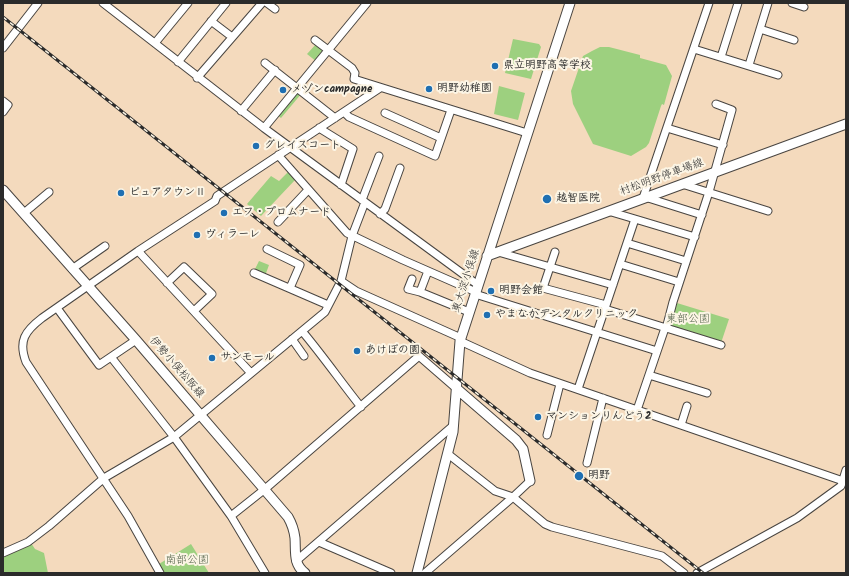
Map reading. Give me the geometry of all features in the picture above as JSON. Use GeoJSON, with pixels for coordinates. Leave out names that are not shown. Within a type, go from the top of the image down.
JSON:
{"type":"FeatureCollection","features":[{"type":"Feature","properties":{"kind":"main road","name":"東大淀小俣線"},"geometry":{"type":"LineString","coordinates":[[417,573],[448,454],[454,425],[460,340],[570,3]]}},
{"type":"Feature","properties":{"kind":"main road","name":"村松明野停車場線"},"geometry":{"type":"LineString","coordinates":[[487,256],[846,124]]}},
{"type":"Feature","properties":{"kind":"main road","name":"伊勢小俣松阪線"},"geometry":{"type":"LineString","coordinates":[[3,190],[136,340],[288,517],[293,526],[296,561]]}},
{"type":"Feature","properties":{"kind":"main road"},"geometry":{"type":"LineString","coordinates":[[457,389],[516,440],[523,449],[530,481]]}},
{"type":"Feature","properties":{"kind":"main road"},"geometry":{"type":"LineString","coordinates":[[296,561],[298,567],[305,573]]}},
{"type":"Feature","properties":{"kind":"street"},"geometry":{"type":"LineString","coordinates":[[3,48],[38,3]]}},
{"type":"Feature","properties":{"kind":"street"},"geometry":{"type":"LineString","coordinates":[[103,3],[241,111],[380,214],[476,290]]}},
{"type":"Feature","properties":{"kind":"street"},"geometry":{"type":"LineString","coordinates":[[155,43],[188,3]]}},
{"type":"Feature","properties":{"kind":"street"},"geometry":{"type":"LineString","coordinates":[[178,62],[226,3]]}},
{"type":"Feature","properties":{"kind":"street"},"geometry":{"type":"LineString","coordinates":[[198,78],[262,3]]}},
{"type":"Feature","properties":{"kind":"street"},"geometry":{"type":"LineString","coordinates":[[266,3],[275,10]]}},
{"type":"Feature","properties":{"kind":"street"},"geometry":{"type":"LineString","coordinates":[[264,128],[367,3]]}},
{"type":"Feature","properties":{"kind":"street"},"geometry":{"type":"LineString","coordinates":[[702,215],[644,198],[666,128],[687,66],[690,62],[709,3]]}},
{"type":"Feature","properties":{"kind":"street"},"geometry":{"type":"LineString","coordinates":[[721,57],[738,3]]}},
{"type":"Feature","properties":{"kind":"street"},"geometry":{"type":"LineString","coordinates":[[749,65],[768,3]]}},
{"type":"Feature","properties":{"kind":"street"},"geometry":{"type":"LineString","coordinates":[[792,3],[804,7]]}},
{"type":"Feature","properties":{"kind":"street"},"geometry":{"type":"LineString","coordinates":[[211,21],[232,37]]}},
{"type":"Feature","properties":{"kind":"street"},"geometry":{"type":"LineString","coordinates":[[760,29],[794,40]]}},
{"type":"Feature","properties":{"kind":"street"},"geometry":{"type":"LineString","coordinates":[[315,40],[352,68],[355,73],[354,80],[527,133]]}},
{"type":"Feature","properties":{"kind":"street"},"geometry":{"type":"LineString","coordinates":[[694,49],[778,75]]}},
{"type":"Feature","properties":{"kind":"street"},"geometry":{"type":"LineString","coordinates":[[265,63],[335,118]]}},
{"type":"Feature","properties":{"kind":"street"},"geometry":{"type":"LineString","coordinates":[[241,111],[275,70]]}},
{"type":"Feature","properties":{"kind":"street"},"geometry":{"type":"LineString","coordinates":[[160,573],[104,478],[30,368],[25,357],[23,342],[26,333],[33,325],[138,251],[215,201],[217,196],[380,88]]}},
{"type":"Feature","properties":{"kind":"street"},"geometry":{"type":"LineString","coordinates":[[3,101],[8,105],[3,112]]}},
{"type":"Feature","properties":{"kind":"street"},"geometry":{"type":"LineString","coordinates":[[637,410],[667,325],[679,282],[716,172],[723,145],[732,110],[716,104]]}},
{"type":"Feature","properties":{"kind":"street"},"geometry":{"type":"LineString","coordinates":[[344,112],[349,117],[435,156],[451,110]]}},
{"type":"Feature","properties":{"kind":"street"},"geometry":{"type":"LineString","coordinates":[[385,113],[441,138]]}},
{"type":"Feature","properties":{"kind":"street"},"geometry":{"type":"LineString","coordinates":[[319,128],[353,149],[341,184]]}},
{"type":"Feature","properties":{"kind":"street"},"geometry":{"type":"LineString","coordinates":[[666,128],[723,145]]}},
{"type":"Feature","properties":{"kind":"street"},"geometry":{"type":"LineString","coordinates":[[278,155],[347,233],[352,236],[428,271],[476,290],[657,351]]}},
{"type":"Feature","properties":{"kind":"street"},"geometry":{"type":"LineString","coordinates":[[3,553],[28,542],[49,526],[104,478],[174,436],[324,312],[341,281],[352,236],[379,156]]}},
{"type":"Feature","properties":{"kind":"street"},"geometry":{"type":"LineString","coordinates":[[380,214],[385,209],[400,168]]}},
{"type":"Feature","properties":{"kind":"street"},"geometry":{"type":"LineString","coordinates":[[682,184],[768,211]]}},
{"type":"Feature","properties":{"kind":"street"},"geometry":{"type":"LineString","coordinates":[[278,222],[308,190]]}},
{"type":"Feature","properties":{"kind":"street"},"geometry":{"type":"LineString","coordinates":[[24,213],[48,192]]}},
{"type":"Feature","properties":{"kind":"street"},"geometry":{"type":"LineString","coordinates":[[607,211],[694,237]]}},
{"type":"Feature","properties":{"kind":"street"},"geometry":{"type":"LineString","coordinates":[[578,390],[634,219]]}},
{"type":"Feature","properties":{"kind":"street"},"geometry":{"type":"LineString","coordinates":[[627,242],[686,261]]}},
{"type":"Feature","properties":{"kind":"street"},"geometry":{"type":"LineString","coordinates":[[72,269],[105,246]]}},
{"type":"Feature","properties":{"kind":"street"},"geometry":{"type":"LineString","coordinates":[[267,249],[300,265],[290,288]]}},
{"type":"Feature","properties":{"kind":"street"},"geometry":{"type":"LineString","coordinates":[[138,251],[250,372]]}},
{"type":"Feature","properties":{"kind":"street"},"geometry":{"type":"LineString","coordinates":[[498,252],[613,285]]}},
{"type":"Feature","properties":{"kind":"street"},"geometry":{"type":"LineString","coordinates":[[555,252],[543,288],[721,345]]}},
{"type":"Feature","properties":{"kind":"street"},"geometry":{"type":"LineString","coordinates":[[620,264],[679,282]]}},
{"type":"Feature","properties":{"kind":"street"},"geometry":{"type":"LineString","coordinates":[[167,283],[184,267],[212,294],[194,311]]}},
{"type":"Feature","properties":{"kind":"street"},"geometry":{"type":"LineString","coordinates":[[420,292],[428,271]]}},
{"type":"Feature","properties":{"kind":"street"},"geometry":{"type":"LineString","coordinates":[[254,273],[328,305]]}},
{"type":"Feature","properties":{"kind":"street"},"geometry":{"type":"LineString","coordinates":[[412,279],[408,289],[420,292],[469,312]]}},
{"type":"Feature","properties":{"kind":"street"},"geometry":{"type":"LineString","coordinates":[[341,281],[356,291],[428,322],[460,340],[530,373],[844,482]]}},
{"type":"Feature","properties":{"kind":"street"},"geometry":{"type":"LineString","coordinates":[[57,308],[99,365],[136,340]]}},
{"type":"Feature","properties":{"kind":"street"},"geometry":{"type":"LineString","coordinates":[[302,331],[324,357],[338,378],[361,407]]}},
{"type":"Feature","properties":{"kind":"street"},"geometry":{"type":"LineString","coordinates":[[292,339],[304,356]]}},
{"type":"Feature","properties":{"kind":"street"},"geometry":{"type":"LineString","coordinates":[[231,516],[265,489],[419,356],[457,389]]}},
{"type":"Feature","properties":{"kind":"street"},"geometry":{"type":"LineString","coordinates":[[111,357],[174,436],[231,516],[265,573]]}},
{"type":"Feature","properties":{"kind":"street"},"geometry":{"type":"LineString","coordinates":[[649,375],[707,393]]}},
{"type":"Feature","properties":{"kind":"street"},"geometry":{"type":"LineString","coordinates":[[547,435],[560,384]]}},
{"type":"Feature","properties":{"kind":"street"},"geometry":{"type":"LineString","coordinates":[[587,463],[603,398]]}},
{"type":"Feature","properties":{"kind":"street"},"geometry":{"type":"LineString","coordinates":[[681,425],[687,406]]}},
{"type":"Feature","properties":{"kind":"street"},"geometry":{"type":"LineString","coordinates":[[296,561],[454,425]]}},
{"type":"Feature","properties":{"kind":"street"},"geometry":{"type":"LineString","coordinates":[[448,454],[495,491],[513,497],[546,524],[552,527],[662,556],[684,573]]}},
{"type":"Feature","properties":{"kind":"street"},"geometry":{"type":"LineString","coordinates":[[697,573],[797,518],[841,486],[844,482],[846,470]]}},
{"type":"Feature","properties":{"kind":"street"},"geometry":{"type":"LineString","coordinates":[[425,573],[530,481]]}},
{"type":"Feature","properties":{"kind":"street"},"geometry":{"type":"LineString","coordinates":[[319,542],[391,573]]}},
{"type":"Feature","properties":{"kind":"green space"},"geometry":{"type":"Polygon","coordinates":[[[513,39],[539,44],[541,47],[531,79],[505,73],[513,39]]]}},
{"type":"Feature","properties":{"kind":"green space"},"geometry":{"type":"Polygon","coordinates":[[[317,43],[326,50],[317,62],[307,54],[317,43]]]}},
{"type":"Feature","properties":{"kind":"green space"},"geometry":{"type":"Polygon","coordinates":[[[600,47],[609,47],[640,55],[640,58],[666,65],[672,76],[664,105],[662,104],[661,106],[649,143],[646,147],[631,156],[593,144],[573,104],[571,91],[583,56],[600,47]]]}},
{"type":"Feature","properties":{"kind":"green space"},"geometry":{"type":"Polygon","coordinates":[[[499,86],[525,93],[518,120],[494,114],[499,86]]]}},
{"type":"Feature","properties":{"kind":"green space"},"geometry":{"type":"Polygon","coordinates":[[[298,90],[302,93],[281,118],[277,115],[298,90]]]}},
{"type":"Feature","properties":{"kind":"green space"},"geometry":{"type":"Polygon","coordinates":[[[288,172],[295,180],[261,216],[247,204],[271,176],[279,181],[288,172]]]}},
{"type":"Feature","properties":{"kind":"green space"},"geometry":{"type":"Polygon","coordinates":[[[259,261],[269,265],[265,276],[254,271],[259,261]]]}},
{"type":"Feature","properties":{"kind":"green space","name":"東部公園"},"geometry":{"type":"Polygon","coordinates":[[[677,303],[729,319],[721,343],[670,328],[669,325],[677,303]]]}},
{"type":"Feature","properties":{"kind":"green space"},"geometry":{"type":"Polygon","coordinates":[[[31,543],[35,549],[44,553],[48,573],[3,573],[3,556],[31,543]]]}},
{"type":"Feature","properties":{"kind":"green space","name":"南部公園"},"geometry":{"type":"Polygon","coordinates":[[[191,544],[209,573],[163,573],[159,564],[191,544]]]}},
{"type":"Feature","properties":{"kind":"railway"},"geometry":{"type":"LineString","coordinates":[[3,17],[703,573]]}},
{"type":"Feature","properties":{"kind":"place","name":"県立明野高等学校"},"geometry":{"type":"Point","coordinates":[495,66]}},
{"type":"Feature","properties":{"kind":"place","name":"明野幼稚園"},"geometry":{"type":"Point","coordinates":[429,89]}},
{"type":"Feature","properties":{"kind":"place","name":"メゾンcampagne"},"geometry":{"type":"Point","coordinates":[283,90]}},
{"type":"Feature","properties":{"kind":"place","name":"グレイスコート"},"geometry":{"type":"Point","coordinates":[256,146]}},
{"type":"Feature","properties":{"kind":"place","name":"ピュアタウンⅡ"},"geometry":{"type":"Point","coordinates":[121,193]}},
{"type":"Feature","properties":{"kind":"place","name":"越智医院"},"geometry":{"type":"Point","coordinates":[547,199]}},
{"type":"Feature","properties":{"kind":"place","name":"エフ・プロムナード"},"geometry":{"type":"Point","coordinates":[224,213]}},
{"type":"Feature","properties":{"kind":"place","name":"ヴィラーレ"},"geometry":{"type":"Point","coordinates":[197,235]}},
{"type":"Feature","properties":{"kind":"place","name":"明野会館"},"geometry":{"type":"Point","coordinates":[491,291]}},
{"type":"Feature","properties":{"kind":"place","name":"やまなかデンタルクリニック"},"geometry":{"type":"Point","coordinates":[487,315]}},
{"type":"Feature","properties":{"kind":"place","name":"あけぼの園"},"geometry":{"type":"Point","coordinates":[357,351]}},
{"type":"Feature","properties":{"kind":"place","name":"サンモール"},"geometry":{"type":"Point","coordinates":[212,358]}},
{"type":"Feature","properties":{"kind":"place","name":"マンションりんどう2"},"geometry":{"type":"Point","coordinates":[538,417]}},
{"type":"Feature","properties":{"kind":"place","name":"明野"},"geometry":{"type":"Point","coordinates":[579,476]}}]}
